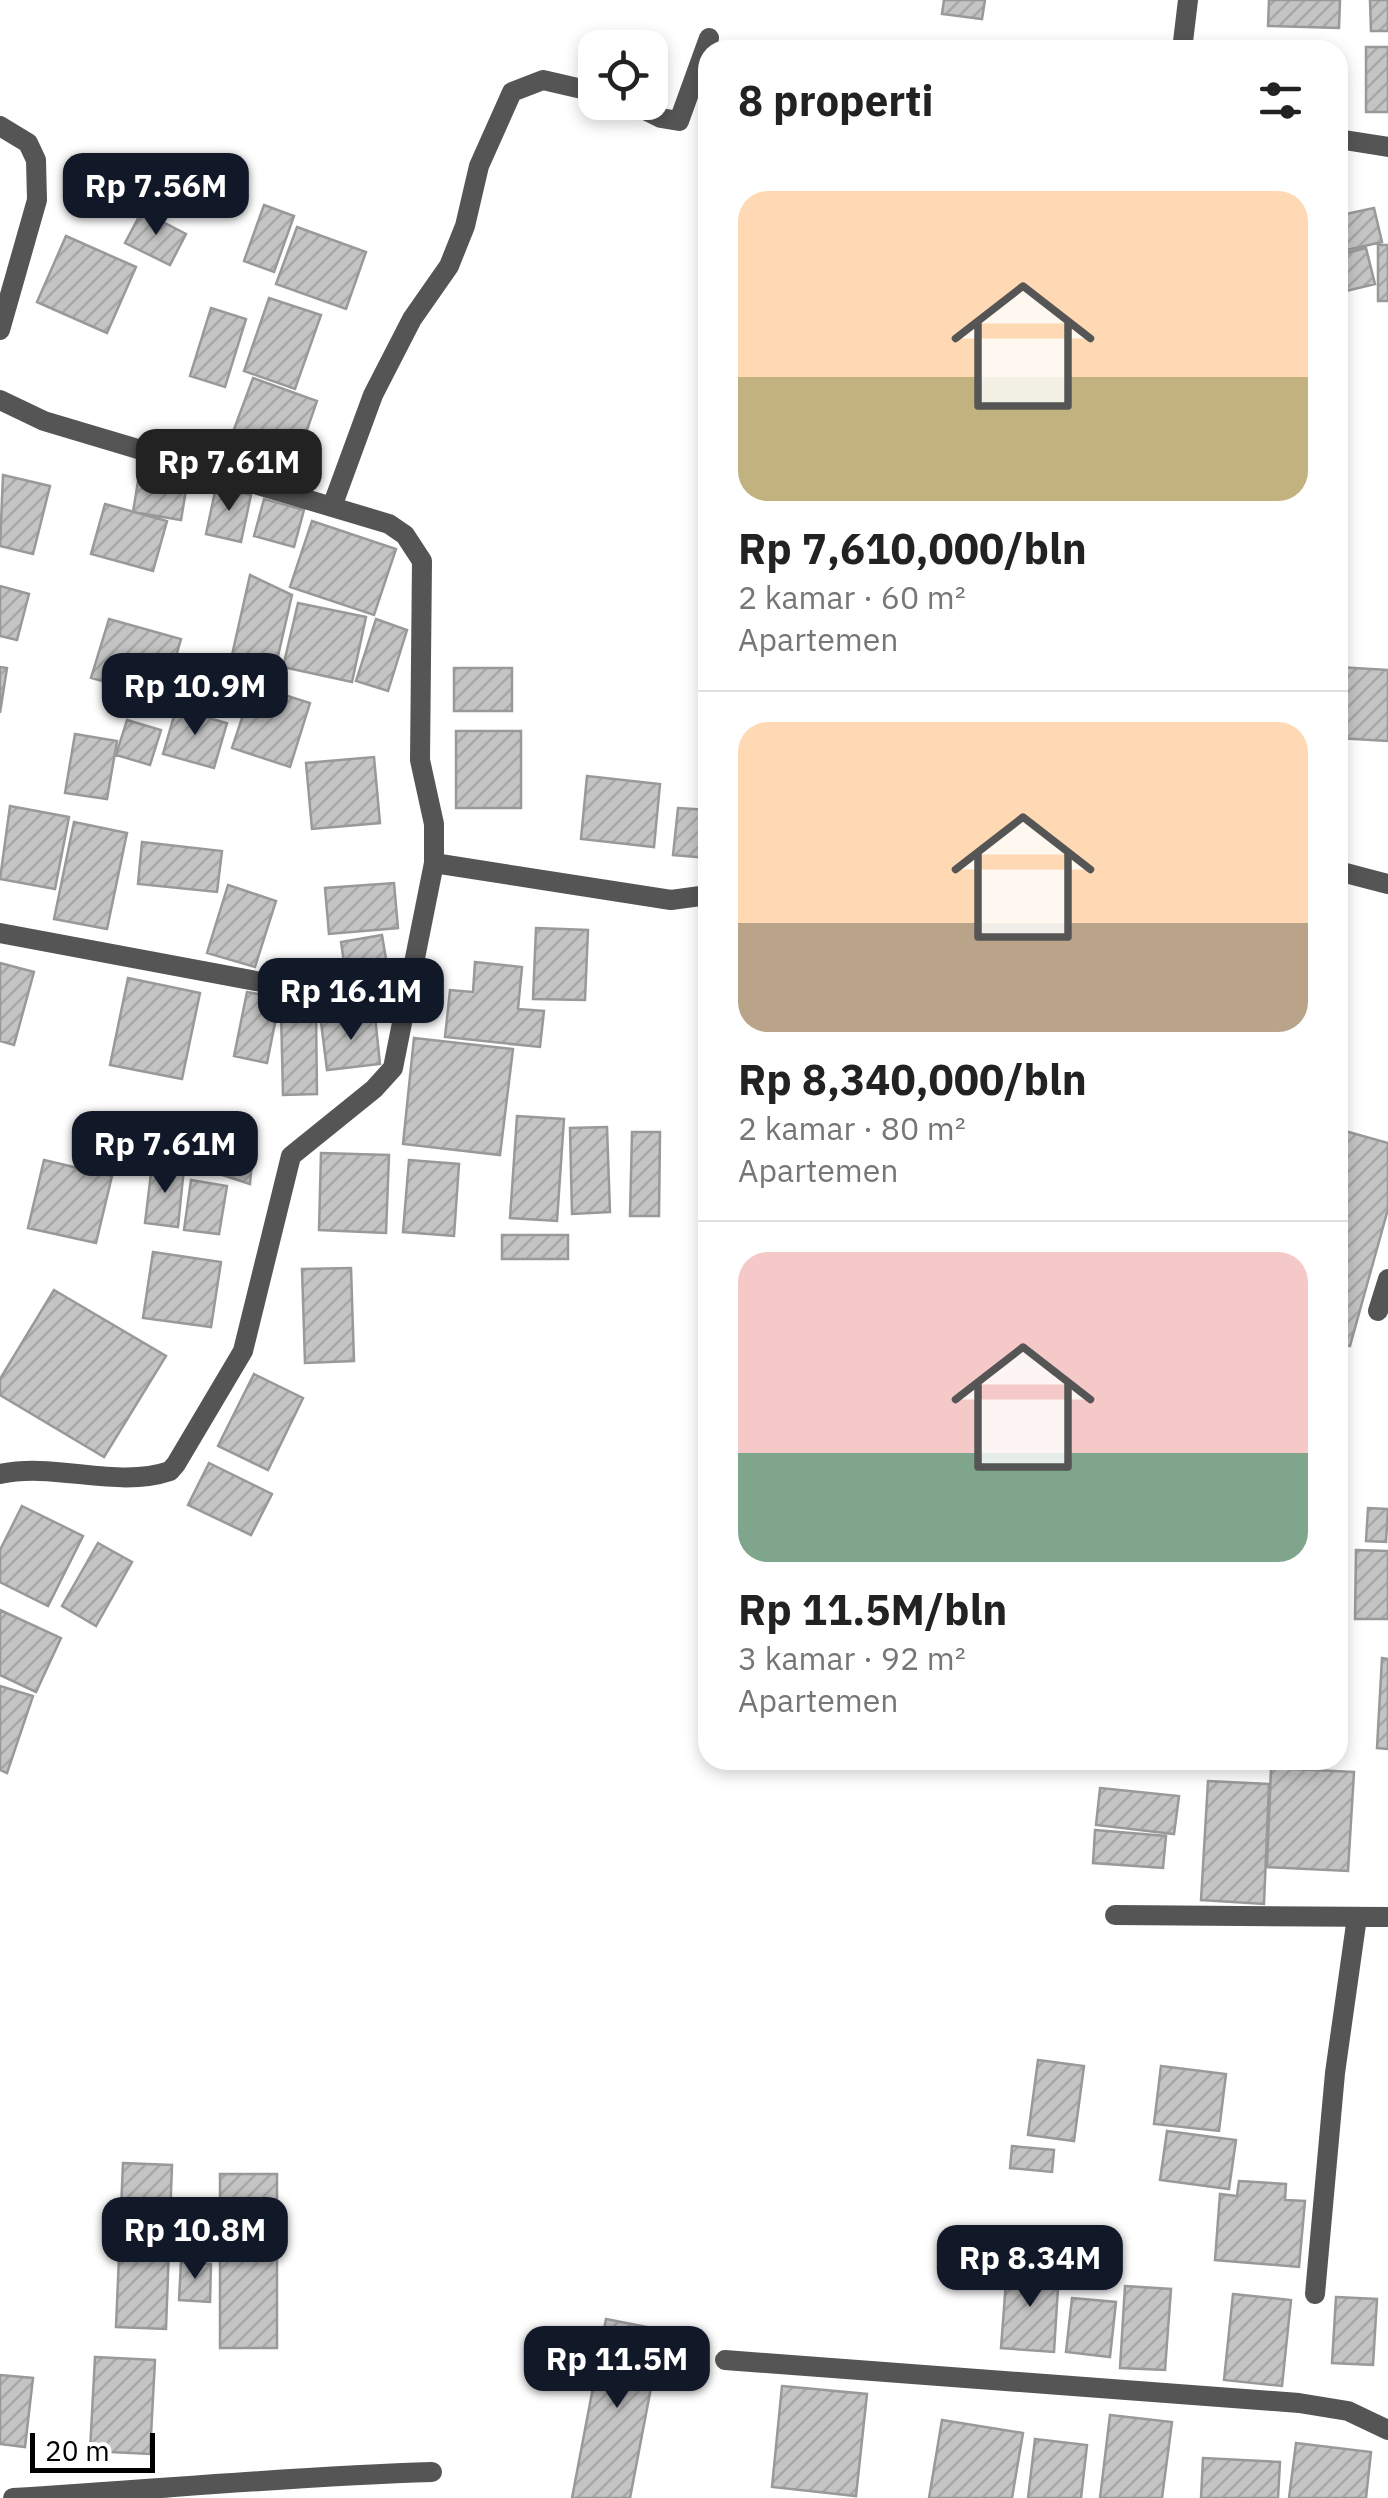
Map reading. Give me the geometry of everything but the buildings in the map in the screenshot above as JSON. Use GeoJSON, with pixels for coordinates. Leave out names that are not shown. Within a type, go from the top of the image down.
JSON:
{"type":"FeatureCollection","features":[{"type":"Feature","properties":{"kind":"street"},"geometry":{"type":"LineString","coordinates":[[1183,40],[1188,0]]}},
{"type":"Feature","properties":{"kind":"street"},"geometry":{"type":"LineString","coordinates":[[668,119],[679,120],[698,70]]}},
{"type":"Feature","properties":{"kind":"street"},"geometry":{"type":"LineString","coordinates":[[332,504],[373,395],[412,320],[449,266],[465,226],[480,166],[512,92],[543,80],[578,88]]}},
{"type":"Feature","properties":{"kind":"street"},"geometry":{"type":"LineString","coordinates":[[0,126],[28,144],[39,179],[0,330]]}},
{"type":"Feature","properties":{"kind":"street"},"geometry":{"type":"LineString","coordinates":[[1348,141],[1388,147]]}},
{"type":"Feature","properties":{"kind":"street"},"geometry":{"type":"LineString","coordinates":[[0,400],[10,409],[44,421],[332,504],[389,524],[405,535],[422,561],[420,760],[434,824],[434,863],[393,1068],[374,1089],[291,1156],[239,1362],[170,1471],[148,1476],[42,1469],[0,1474]]}},
{"type":"Feature","properties":{"kind":"street"},"geometry":{"type":"LineString","coordinates":[[434,863],[672,900],[698,896]]}},
{"type":"Feature","properties":{"kind":"street"},"geometry":{"type":"LineString","coordinates":[[1348,874],[1388,884]]}},
{"type":"Feature","properties":{"kind":"street"},"geometry":{"type":"LineString","coordinates":[[0,933],[404,1009]]}},
{"type":"Feature","properties":{"kind":"street"},"geometry":{"type":"LineString","coordinates":[[1378,1311],[1388,1279]]}},
{"type":"Feature","properties":{"kind":"street"},"geometry":{"type":"LineString","coordinates":[[1115,1915],[1388,1917]]}},
{"type":"Feature","properties":{"kind":"street"},"geometry":{"type":"LineString","coordinates":[[1315,2294],[1335,2072],[1357,1918]]}},
{"type":"Feature","properties":{"kind":"street"},"geometry":{"type":"LineString","coordinates":[[725,2360],[1299,2403],[1348,2411],[1388,2430]]}},
{"type":"Feature","properties":{"kind":"street"},"geometry":{"type":"LineString","coordinates":[[13,2498],[190,2488],[302,2476],[432,2472]]}}]}
